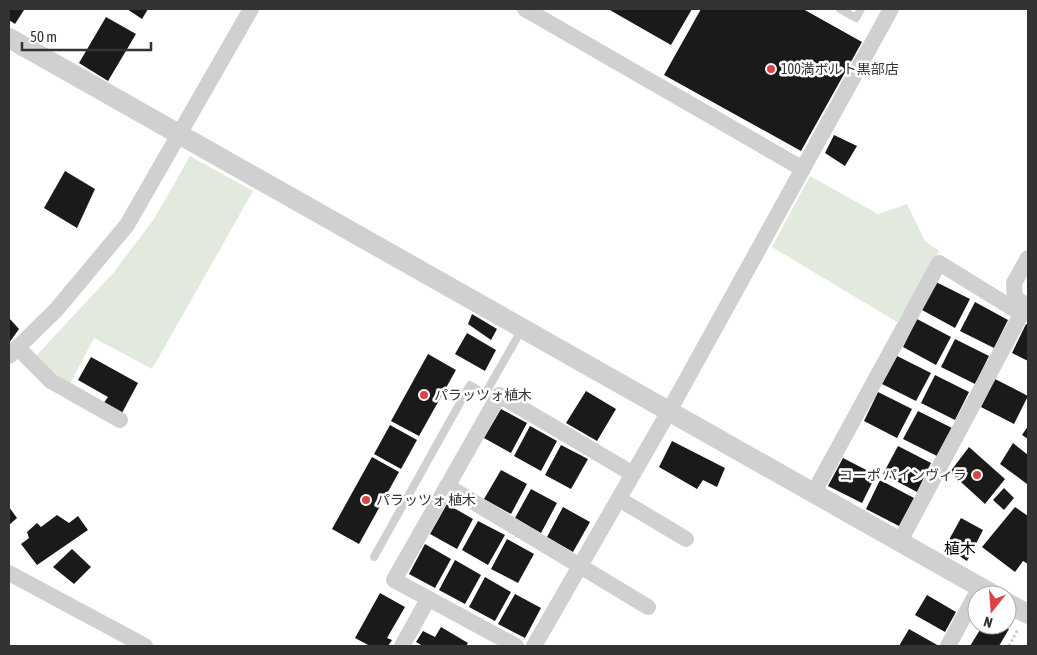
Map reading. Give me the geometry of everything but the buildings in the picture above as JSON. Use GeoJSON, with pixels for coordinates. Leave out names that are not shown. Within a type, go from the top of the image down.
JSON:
{"type":"FeatureCollection","features":[{"type":"Feature","properties":{"kind":"street"},"geometry":{"type":"LineString","coordinates":[[120,420],[51,381],[13,352],[56,310],[127,225],[181,134],[251,9]]}},
{"type":"Feature","properties":{"kind":"street"},"geometry":{"type":"LineString","coordinates":[[525,9],[802,169]]}},
{"type":"Feature","properties":{"kind":"street"},"geometry":{"type":"LineString","coordinates":[[534,646],[668,413],[891,9]]}},
{"type":"Feature","properties":{"kind":"street"},"geometry":{"type":"LineString","coordinates":[[9,38],[181,134],[668,413],[976,585]]}},
{"type":"Feature","properties":{"kind":"street"},"geometry":{"type":"LineString","coordinates":[[1025,308],[1015,298],[1014,284],[1028,258]]}},
{"type":"Feature","properties":{"kind":"street"},"geometry":{"type":"LineString","coordinates":[[813,494],[939,263],[1025,308]]}},
{"type":"Feature","properties":{"kind":"street"},"geometry":{"type":"LineString","coordinates":[[899,543],[1025,308]]}},
{"type":"Feature","properties":{"kind":"street"},"geometry":{"type":"LineString","coordinates":[[516,646],[394,580],[499,395],[633,474]]}},
{"type":"Feature","properties":{"kind":"street"},"geometry":{"type":"LineString","coordinates":[[447,486],[648,607]]}},
{"type":"Feature","properties":{"kind":"street"},"geometry":{"type":"LineString","coordinates":[[619,499],[686,539]]}},
{"type":"Feature","properties":{"kind":"street"},"geometry":{"type":"LineString","coordinates":[[9,573],[145,646]]}},
{"type":"Feature","properties":{"kind":"street"},"geometry":{"type":"LineString","coordinates":[[402,646],[428,599]]}},
{"type":"Feature","properties":{"kind":"street"},"geometry":{"type":"LineString","coordinates":[[948,646],[967,619]]}},
{"type":"Feature","properties":{"kind":"lane"},"geometry":{"type":"LineString","coordinates":[[840,9],[856,18],[861,9]]}},
{"type":"Feature","properties":{"kind":"lane"},"geometry":{"type":"LineString","coordinates":[[374,558],[470,385],[485,394],[522,329]]}},
{"type":"Feature","properties":{"kind":"path"},"geometry":{"type":"LineString","coordinates":[[1009,646],[1024,621]]}},
{"type":"Feature","properties":{"kind":"shaded area"},"geometry":{"type":"Polygon","coordinates":[[[190,156],[253,191],[152,369],[94,338],[70,384],[40,362],[36,356],[114,272],[154,219],[190,156]]]}},
{"type":"Feature","properties":{"kind":"shaded area"},"geometry":{"type":"Polygon","coordinates":[[[810,176],[878,214],[907,204],[925,241],[939,251],[897,322],[772,247],[810,176]]]}},
{"type":"Feature","properties":{"kind":"place","name":"100満ボルト黒部店"},"geometry":{"type":"Point","coordinates":[771,69]}},
{"type":"Feature","properties":{"kind":"place","name":"パラッツォ植木"},"geometry":{"type":"Point","coordinates":[424,395]}},
{"type":"Feature","properties":{"kind":"place","name":"コーポ パインヴィラ"},"geometry":{"type":"Point","coordinates":[977,475]}},
{"type":"Feature","properties":{"kind":"place","name":"パラッツォ 植木"},"geometry":{"type":"Point","coordinates":[366,500]}},
{"type":"Feature","properties":{"kind":"district","name":"植木"},"geometry":{"type":"Point","coordinates":[960,548]}}]}
